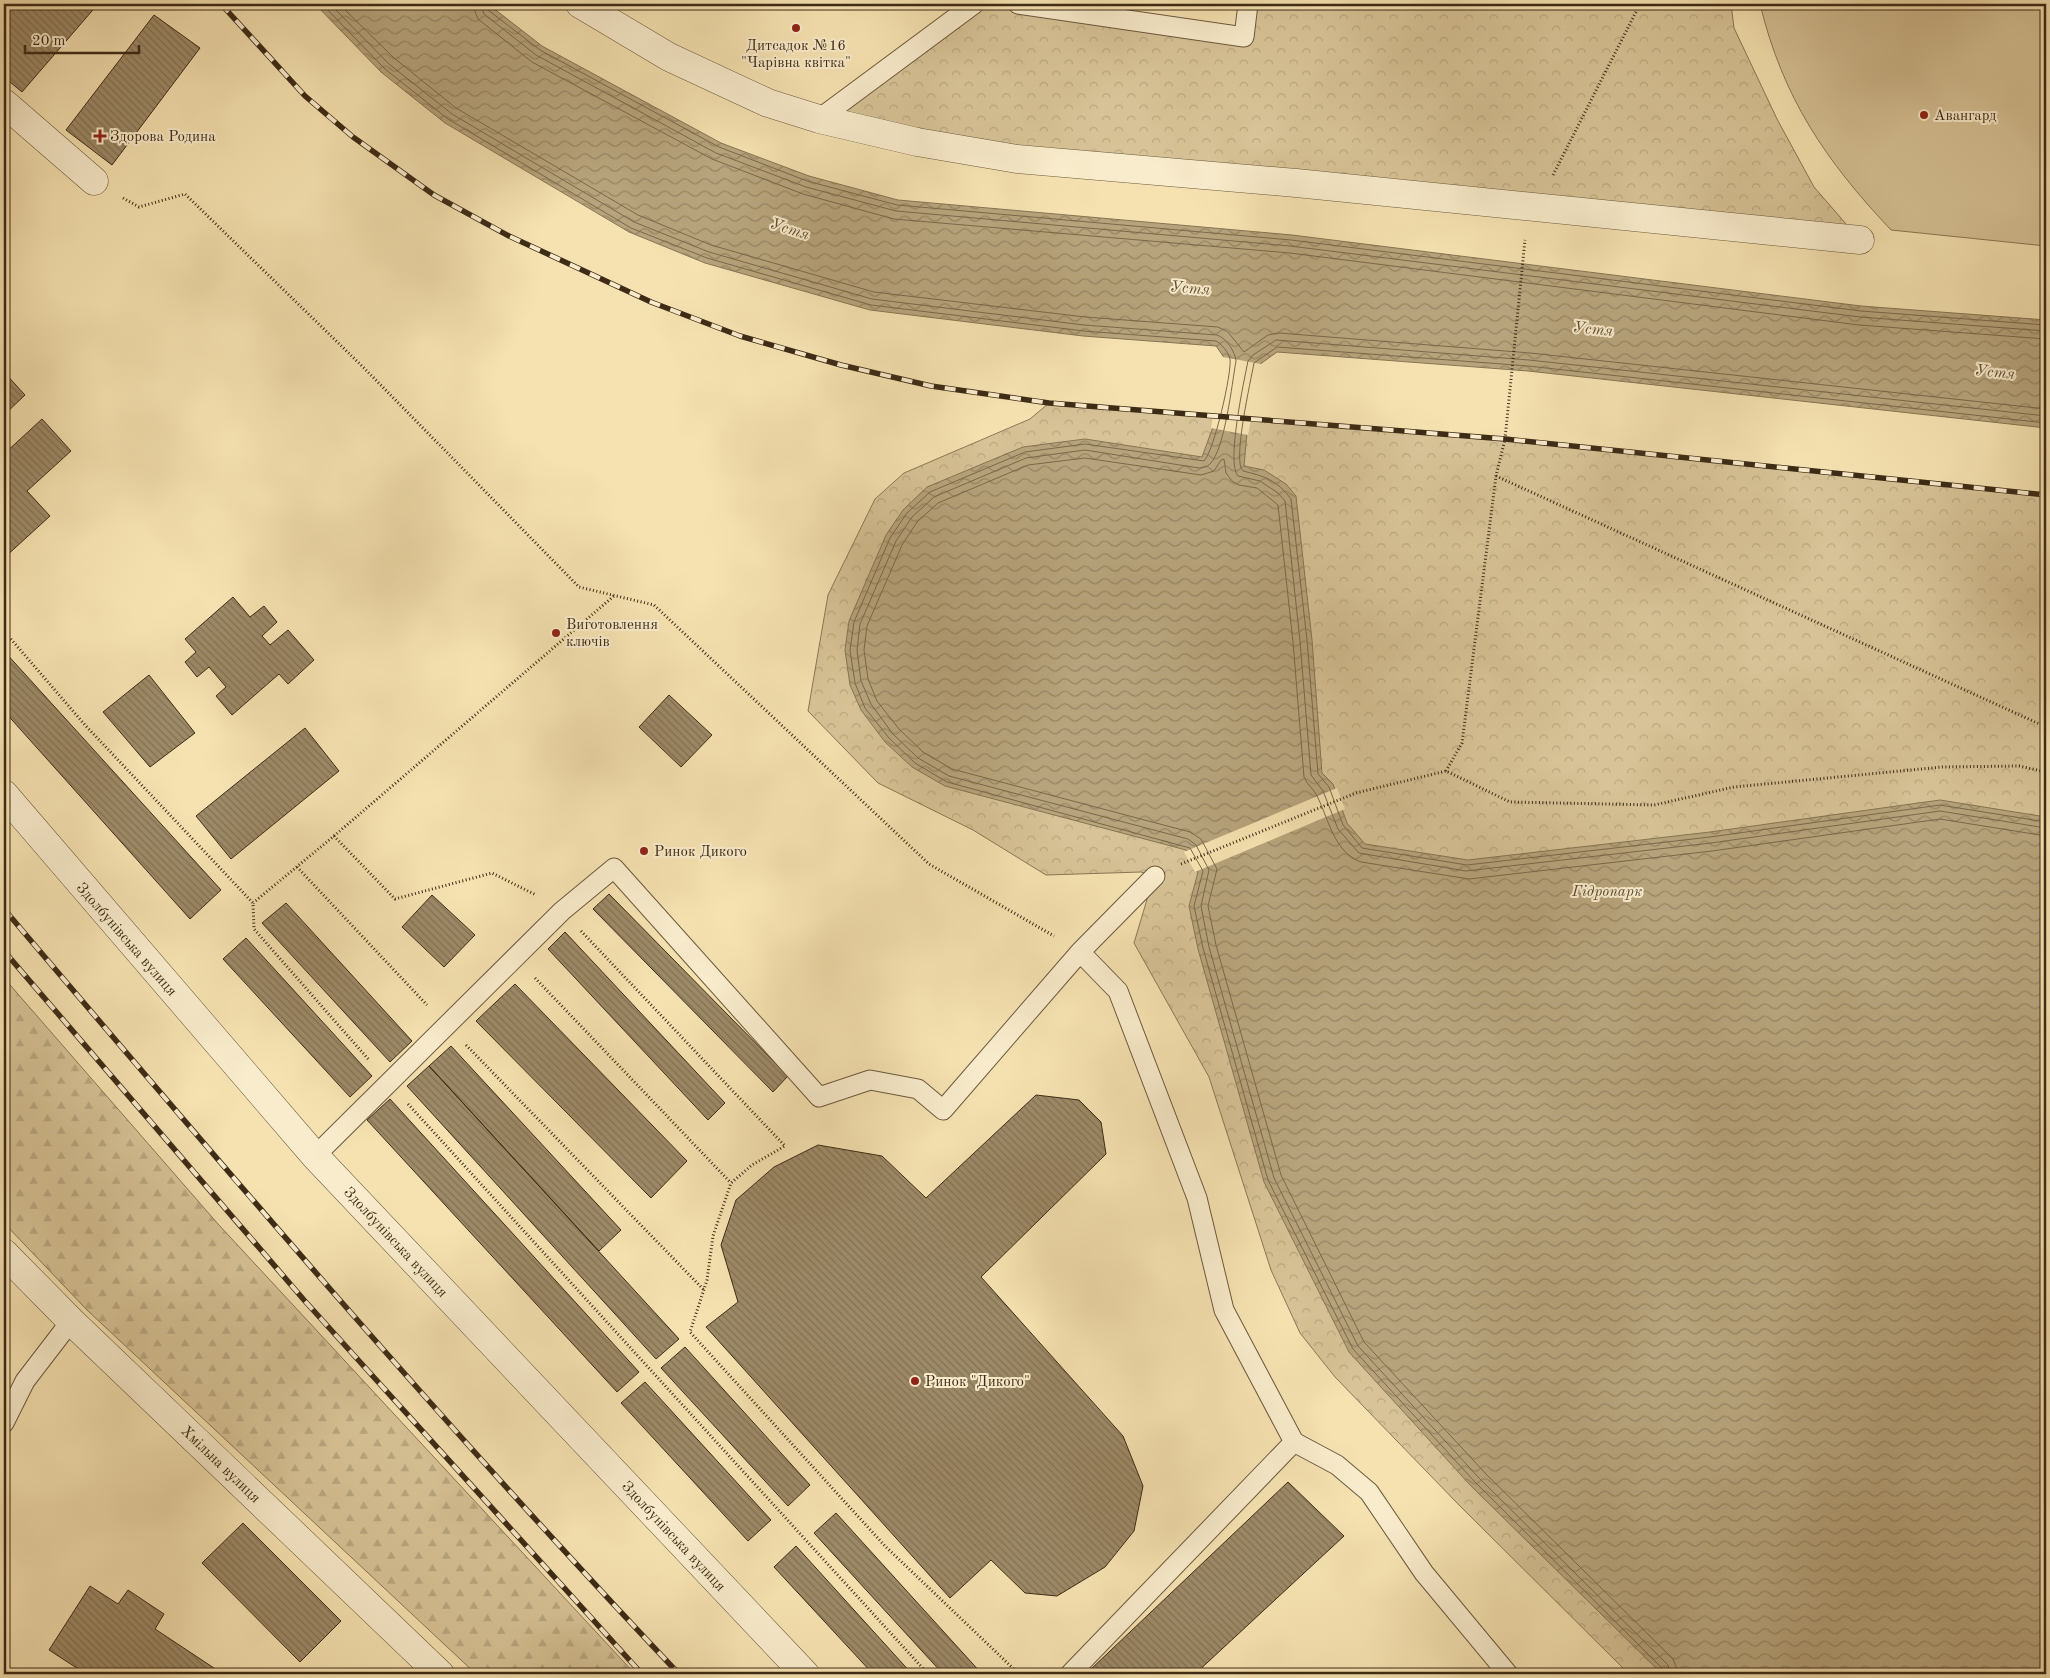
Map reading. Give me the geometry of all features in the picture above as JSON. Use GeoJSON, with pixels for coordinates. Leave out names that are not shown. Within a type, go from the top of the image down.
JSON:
{"type":"FeatureCollection","features":[{"type":"Feature","properties":{"kind":"street"},"geometry":{"type":"LineString","coordinates":[[580,4],[669,57],[768,103],[819,119],[917,142],[1017,159],[1296,183],[1860,240]]}},
{"type":"Feature","properties":{"kind":"street"},"geometry":{"type":"LineString","coordinates":[[4,103],[94,181]]}},
{"type":"Feature","properties":{"kind":"street","name":"Здолбунівська вулиця"},"geometry":{"type":"LineString","coordinates":[[4,794],[316,1156],[805,1674]]}},
{"type":"Feature","properties":{"kind":"street","name":"Хмільна вулиця"},"geometry":{"type":"LineString","coordinates":[[4,1253],[71,1320],[440,1674]]}},
{"type":"Feature","properties":{"kind":"lane"},"geometry":{"type":"LineString","coordinates":[[819,119],[974,4]]}},
{"type":"Feature","properties":{"kind":"lane"},"geometry":{"type":"LineString","coordinates":[[1018,4],[1244,37],[1248,4]]}},
{"type":"Feature","properties":{"kind":"lane"},"geometry":{"type":"LineString","coordinates":[[316,1156],[562,911],[614,868],[820,1097],[870,1080],[918,1089],[943,1110],[1080,952],[1155,876]]}},
{"type":"Feature","properties":{"kind":"lane"},"geometry":{"type":"LineString","coordinates":[[1080,952],[1118,991],[1197,1198],[1224,1310],[1294,1442],[1337,1465],[1369,1492],[1424,1573],[1508,1674]]}},
{"type":"Feature","properties":{"kind":"lane"},"geometry":{"type":"LineString","coordinates":[[4,1423],[25,1380],[71,1320]]}},
{"type":"Feature","properties":{"kind":"lane"},"geometry":{"type":"LineString","coordinates":[[1070,1674],[1294,1442]]}},
{"type":"Feature","properties":{"kind":"path"},"geometry":{"type":"LineString","coordinates":[[1446,771],[1462,742],[1496,476],[1505,439],[1529,208],[1547,187],[1640,4]]}},
{"type":"Feature","properties":{"kind":"path"},"geometry":{"type":"LineString","coordinates":[[94,181],[139,207],[185,194],[364,368],[579,586],[654,605],[929,864],[1080,952]]}},
{"type":"Feature","properties":{"kind":"path"},"geometry":{"type":"LineString","coordinates":[[1496,476],[2046,727]]}},
{"type":"Feature","properties":{"kind":"path"},"geometry":{"type":"LineString","coordinates":[[253,903],[615,595]]}},
{"type":"Feature","properties":{"kind":"path"},"geometry":{"type":"LineString","coordinates":[[4,631],[85,725],[253,903],[254,929],[390,1084],[928,1674]]}},
{"type":"Feature","properties":{"kind":"path"},"geometry":{"type":"LineString","coordinates":[[1155,876],[1356,793],[1446,771],[1510,802],[1654,804],[1734,787],[1942,767],[2019,766],[2046,772]]}},
{"type":"Feature","properties":{"kind":"path"},"geometry":{"type":"LineString","coordinates":[[334,836],[395,899],[492,873],[562,911],[785,1146],[752,1165],[731,1183],[713,1236],[704,1290],[690,1332],[885,1546],[1019,1674]]}},
{"type":"Feature","properties":{"kind":"path"},"geometry":{"type":"LineString","coordinates":[[297,867],[704,1290]]}},
{"type":"Feature","properties":{"kind":"path"},"geometry":{"type":"LineString","coordinates":[[516,957],[731,1183]]}},
{"type":"Feature","properties":{"kind":"green space"},"geometry":{"type":"Polygon","coordinates":[[[974,4],[1018,4],[1244,37],[1248,4],[1731,4],[1734,28],[1777,119],[1814,187],[1860,240],[1296,183],[819,119],[974,4]]]}},
{"type":"Feature","properties":{"kind":"green space","name":"Авангард"},"geometry":{"type":"Polygon","coordinates":[[[1760,4],[2046,4],[2046,246],[1891,230],[1846,178],[1809,126],[1781,69],[1760,4]]]}},
{"type":"Feature","properties":{"kind":"green space","name":"Гідропарк"},"geometry":{"type":"Polygon","coordinates":[[[1049,403],[1505,439],[2046,495],[2046,1674],[1629,1674],[1459,1505],[1335,1377],[1300,1333],[1271,1270],[1209,1077],[1134,943],[1154,876],[1141,872],[1046,875],[973,830],[878,783],[808,711],[828,595],[875,499],[904,473],[1030,419],[1049,403]]]}},
{"type":"Feature","properties":{"kind":"green space"},"geometry":{"type":"Polygon","coordinates":[[[4,978],[218,1224],[635,1674],[476,1674],[87,1310],[4,1223],[4,978]]]}},
{"type":"Feature","properties":{"kind":"water","name":"Гідропарк"},"geometry":{"type":"Polygon","coordinates":[[[315,4],[488,4],[542,46],[721,143],[809,176],[898,200],[1292,235],[1861,306],[2046,320],[2046,428],[1528,371],[1277,352],[1259,365],[1247,433],[1244,466],[1264,470],[1286,484],[1296,496],[1312,640],[1322,773],[1333,784],[1347,823],[1365,844],[1468,860],[1710,832],[1940,800],[2046,817],[2046,1674],[1662,1674],[1471,1486],[1349,1352],[1264,1182],[1198,949],[1189,906],[1198,872],[1186,850],[945,786],[912,767],[885,742],[861,710],[850,685],[845,650],[849,621],[886,535],[903,510],[927,487],[1023,447],[1085,439],[1202,457],[1213,427],[1225,359],[1216,346],[1083,336],[870,310],[705,263],[629,232],[445,123],[381,72],[315,4]]]}},
{"type":"Feature","properties":{"kind":"pier"},"geometry":{"type":"Polygon","coordinates":[[[1223,357],[1261,364],[1248,435],[1211,428],[1223,357]]]}},
{"type":"Feature","properties":{"kind":"pier"},"geometry":{"type":"Polygon","coordinates":[[[1337,788],[1345,809],[1195,872],[1184,852],[1337,788]]]}},
{"type":"Feature","properties":{"kind":"building"},"geometry":{"type":"Polygon","coordinates":[[[4,4],[98,4],[22,92],[4,77],[4,4]]]}},
{"type":"Feature","properties":{"kind":"building"},"geometry":{"type":"Polygon","coordinates":[[[1188,4],[1223,4],[1223,8],[1188,4]]]}},
{"type":"Feature","properties":{"kind":"building"},"geometry":{"type":"Polygon","coordinates":[[[154,15],[200,48],[112,165],[66,130],[154,15]]]}},
{"type":"Feature","properties":{"kind":"building"},"geometry":{"type":"Polygon","coordinates":[[[4,372],[25,395],[4,415],[4,372]]]}},
{"type":"Feature","properties":{"kind":"building"},"geometry":{"type":"Polygon","coordinates":[[[42,419],[71,451],[27,491],[50,516],[4,558],[4,454],[42,419]]]}},
{"type":"Feature","properties":{"kind":"building"},"geometry":{"type":"Polygon","coordinates":[[[233,597],[250,617],[264,606],[277,622],[262,636],[270,645],[288,630],[314,660],[288,684],[279,674],[232,715],[216,696],[226,687],[209,667],[197,677],[185,662],[196,652],[185,639],[233,597]]]}},
{"type":"Feature","properties":{"kind":"building"},"geometry":{"type":"Polygon","coordinates":[[[4,651],[221,890],[190,919],[4,711],[4,651]]]}},
{"type":"Feature","properties":{"kind":"building"},"geometry":{"type":"Polygon","coordinates":[[[149,675],[195,733],[150,767],[103,712],[149,675]]]}},
{"type":"Feature","properties":{"kind":"building"},"geometry":{"type":"Polygon","coordinates":[[[669,695],[712,735],[681,767],[639,727],[669,695]]]}},
{"type":"Feature","properties":{"kind":"building"},"geometry":{"type":"Polygon","coordinates":[[[305,728],[339,771],[231,859],[196,816],[305,728]]]}},
{"type":"Feature","properties":{"kind":"building"},"geometry":{"type":"Polygon","coordinates":[[[609,894],[788,1076],[773,1092],[593,909],[609,894]]]}},
{"type":"Feature","properties":{"kind":"building"},"geometry":{"type":"Polygon","coordinates":[[[432,895],[475,935],[444,967],[402,927],[432,895]]]}},
{"type":"Feature","properties":{"kind":"building"},"geometry":{"type":"Polygon","coordinates":[[[286,903],[412,1041],[390,1062],[262,923],[286,903]]]}},
{"type":"Feature","properties":{"kind":"building"},"geometry":{"type":"Polygon","coordinates":[[[565,932],[725,1103],[708,1120],[548,949],[565,932]]]}},
{"type":"Feature","properties":{"kind":"building"},"geometry":{"type":"Polygon","coordinates":[[[246,938],[372,1076],[350,1097],[223,959],[246,938]]]}},
{"type":"Feature","properties":{"kind":"building"},"geometry":{"type":"Polygon","coordinates":[[[515,984],[687,1161],[651,1198],[476,1021],[515,984]]]}},
{"type":"Feature","properties":{"kind":"building"},"geometry":{"type":"Polygon","coordinates":[[[451,1046],[621,1230],[599,1251],[429,1066],[451,1046]]]}},
{"type":"Feature","properties":{"kind":"building"},"geometry":{"type":"Polygon","coordinates":[[[429,1066],[679,1339],[656,1359],[407,1086],[429,1066]]]}},
{"type":"Feature","properties":{"kind":"building","name":"Ринок \"Дикого\""},"geometry":{"type":"Polygon","coordinates":[[[1036,1095],[1079,1100],[1101,1122],[1106,1154],[981,1277],[1123,1436],[1143,1486],[1134,1531],[1105,1567],[1057,1596],[1025,1593],[991,1560],[950,1598],[706,1327],[738,1302],[721,1245],[736,1200],[774,1167],[818,1145],[882,1156],[926,1198],[1036,1095]]]}},
{"type":"Feature","properties":{"kind":"building"},"geometry":{"type":"Polygon","coordinates":[[[390,1099],[639,1372],[617,1392],[367,1120],[390,1099]]]}},
{"type":"Feature","properties":{"kind":"building"},"geometry":{"type":"Polygon","coordinates":[[[685,1347],[810,1485],[788,1506],[661,1368],[685,1347]]]}},
{"type":"Feature","properties":{"kind":"building"},"geometry":{"type":"Polygon","coordinates":[[[645,1382],[771,1520],[748,1541],[621,1403],[645,1382]]]}},
{"type":"Feature","properties":{"kind":"building"},"geometry":{"type":"Polygon","coordinates":[[[1288,1482],[1344,1536],[1195,1674],[1094,1674],[1090,1670],[1288,1482]]]}},
{"type":"Feature","properties":{"kind":"building"},"geometry":{"type":"Polygon","coordinates":[[[836,1513],[982,1674],[943,1674],[814,1533],[836,1513]]]}},
{"type":"Feature","properties":{"kind":"building"},"geometry":{"type":"Polygon","coordinates":[[[243,1523],[341,1621],[300,1662],[202,1563],[243,1523]]]}},
{"type":"Feature","properties":{"kind":"building"},"geometry":{"type":"Polygon","coordinates":[[[796,1546],[912,1674],[873,1674],[774,1567],[796,1546]]]}},
{"type":"Feature","properties":{"kind":"building"},"geometry":{"type":"Polygon","coordinates":[[[90,1586],[118,1604],[128,1590],[164,1614],[155,1629],[223,1674],[86,1674],[49,1650],[90,1586]]]}},
{"type":"Feature","properties":{"kind":"railway"},"geometry":{"type":"LineString","coordinates":[[221,4],[305,96],[353,137],[434,195],[509,236],[651,302],[740,336],[841,365],[931,386],[1049,403],[1505,439],[2046,495]]}},
{"type":"Feature","properties":{"kind":"railway"},"geometry":{"type":"LineString","coordinates":[[4,909],[336,1296],[506,1487],[679,1674]]}},
{"type":"Feature","properties":{"kind":"railway"},"geometry":{"type":"LineString","coordinates":[[4,951],[304,1300],[642,1674]]}},
{"type":"Feature","properties":{"kind":"place","name":"Дитсадок №16 \"Чарівна квітка\""},"geometry":{"type":"Point","coordinates":[796,28]}},
{"type":"Feature","properties":{"kind":"place","name":"Авангард"},"geometry":{"type":"Point","coordinates":[1924,115]}},
{"type":"Feature","properties":{"kind":"place","name":"Здорова Родина"},"geometry":{"type":"Point","coordinates":[100,136]}},
{"type":"Feature","properties":{"kind":"place","name":"Виготовлення ключів"},"geometry":{"type":"Point","coordinates":[556,633]}},
{"type":"Feature","properties":{"kind":"place","name":"Ринок Дикого"},"geometry":{"type":"Point","coordinates":[644,851]}},
{"type":"Feature","properties":{"kind":"place","name":"Ринок \"Дикого\""},"geometry":{"type":"Point","coordinates":[915,1381]}},
{"type":"Feature","properties":{"kind":"water label","name":"Устя"},"geometry":{"type":"Point","coordinates":[790,228]}},
{"type":"Feature","properties":{"kind":"water label","name":"Устя"},"geometry":{"type":"Point","coordinates":[1190,287]}},
{"type":"Feature","properties":{"kind":"water label","name":"Устя"},"geometry":{"type":"Point","coordinates":[1593,328]}},
{"type":"Feature","properties":{"kind":"water label","name":"Устя"},"geometry":{"type":"Point","coordinates":[1995,371]}}]}
